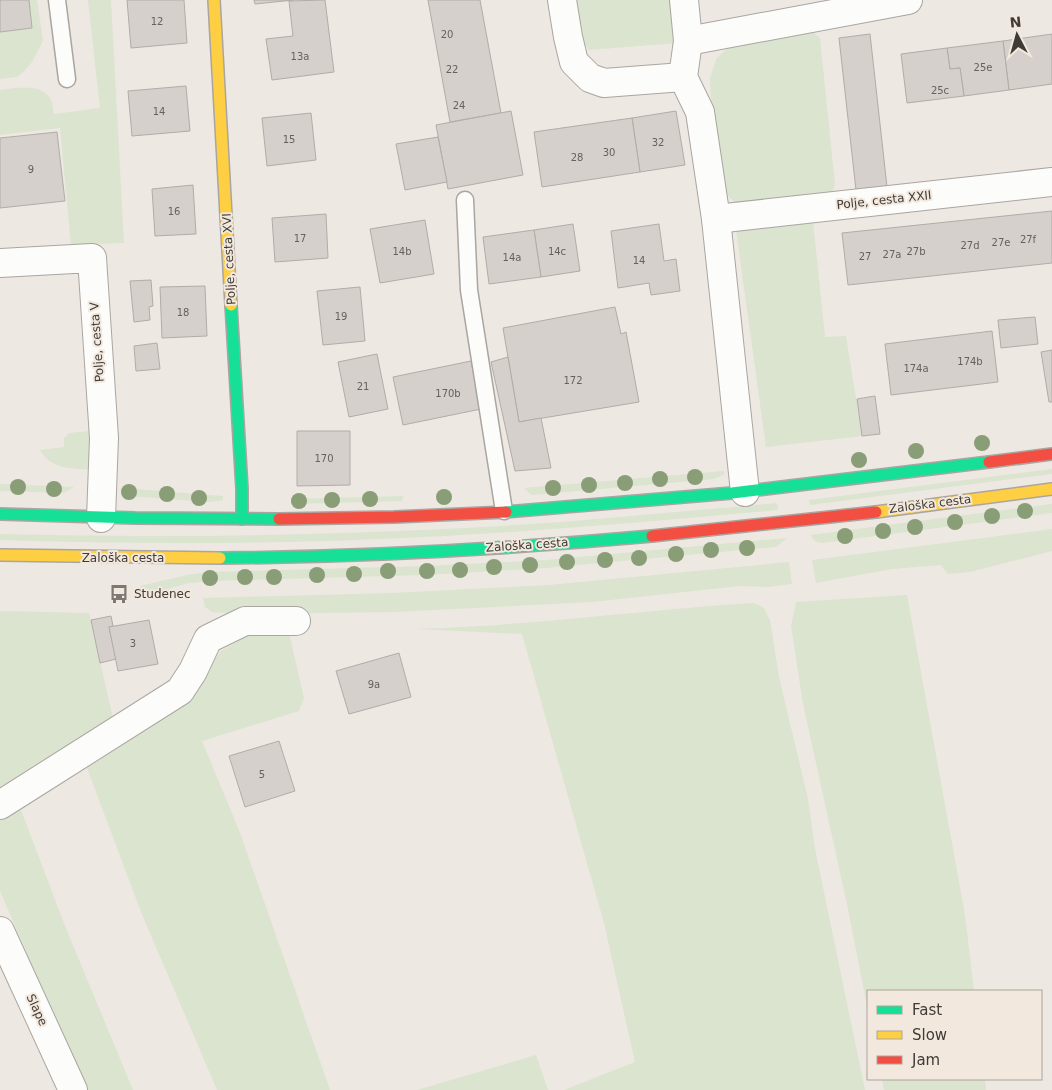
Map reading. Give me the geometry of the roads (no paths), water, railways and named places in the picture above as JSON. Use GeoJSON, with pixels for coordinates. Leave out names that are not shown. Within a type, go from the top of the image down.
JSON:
{"type":"FeatureCollection","features":[{"type":"Feature","properties":{"kind":"main road","name":"Polje, cesta XVI"},"geometry":{"type":"LineString","coordinates":[[214,0],[242,489],[242,519]]}},
{"type":"Feature","properties":{"kind":"main road"},"geometry":{"type":"LineString","coordinates":[[0,514],[101,518],[242,519],[363,518],[504,511],[626,503],[745,492],[1052,454]]}},
{"type":"Feature","properties":{"kind":"main road","name":"Zaloška cesta"},"geometry":{"type":"LineString","coordinates":[[0,555],[125,558],[311,557],[463,549],[620,539],[795,521],[1052,488]]}},
{"type":"Feature","properties":{"kind":"street"},"geometry":{"type":"LineString","coordinates":[[562,0],[574,62],[590,78],[604,83],[683,77]]}},
{"type":"Feature","properties":{"kind":"street"},"geometry":{"type":"LineString","coordinates":[[684,0],[688,41],[683,77],[700,112],[716,219],[745,492]]}},
{"type":"Feature","properties":{"kind":"street"},"geometry":{"type":"LineString","coordinates":[[688,41],[908,0]]}},
{"type":"Feature","properties":{"kind":"street","name":"Polje, cesta XXII"},"geometry":{"type":"LineString","coordinates":[[716,219],[1052,182]]}},
{"type":"Feature","properties":{"kind":"street","name":"Polje, cesta V"},"geometry":{"type":"LineString","coordinates":[[0,263],[92,258],[104,438],[101,518]]}},
{"type":"Feature","properties":{"kind":"street"},"geometry":{"type":"LineString","coordinates":[[0,805],[180,691],[193,671],[208,640],[245,621],[296,621]]}},
{"type":"Feature","properties":{"kind":"street","name":"Slape"},"geometry":{"type":"LineString","coordinates":[[0,931],[73,1090]]}},
{"type":"Feature","properties":{"kind":"lane"},"geometry":{"type":"LineString","coordinates":[[57,0],[67,78]]}},
{"type":"Feature","properties":{"kind":"lane"},"geometry":{"type":"LineString","coordinates":[[465,200],[470,290],[504,511]]}},
{"type":"Feature","properties":{"kind":"place","name":"Studenec"},"geometry":{"type":"Point","coordinates":[119,594]}}]}
